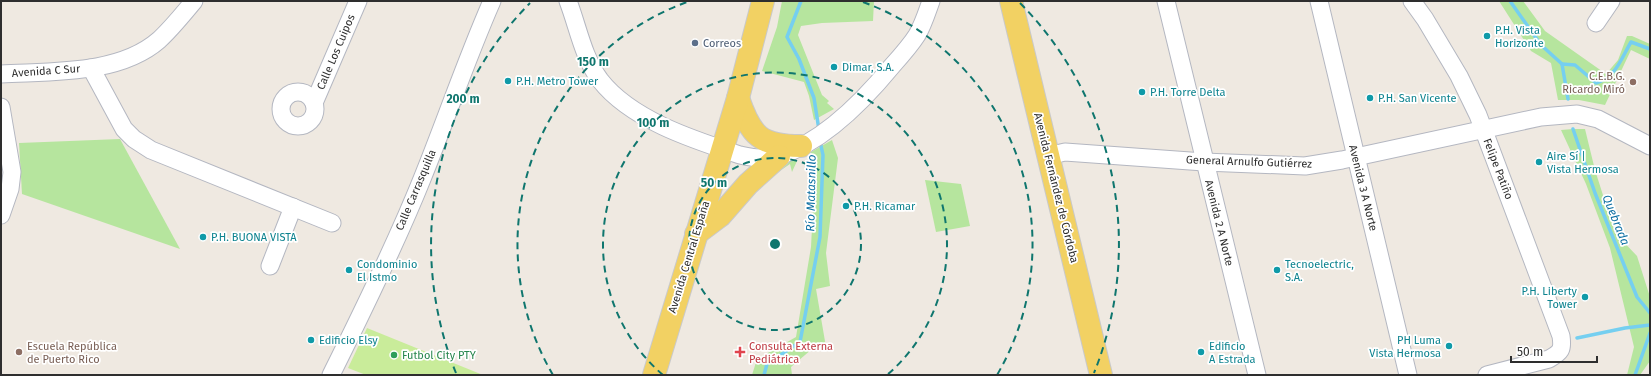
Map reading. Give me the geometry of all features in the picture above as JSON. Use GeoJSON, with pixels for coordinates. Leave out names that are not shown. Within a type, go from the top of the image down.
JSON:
{"type":"FeatureCollection","features":[{"type":"Feature","properties":{"kind":"main road","name":"Avenida Central España"},"geometry":{"type":"LineString","coordinates":[[654,375],[738,98],[763,1]]}},
{"type":"Feature","properties":{"kind":"main road","name":"Avenida Fernández de Córdoba"},"geometry":{"type":"LineString","coordinates":[[1011,1],[1101,375]]}},
{"type":"Feature","properties":{"kind":"main road"},"geometry":{"type":"LineString","coordinates":[[738,98],[748,125],[753,132],[763,140],[774,144],[809,141]]}},
{"type":"Feature","properties":{"kind":"main road"},"geometry":{"type":"LineString","coordinates":[[696,234],[720,216],[748,184],[779,156]]}},
{"type":"Feature","properties":{"kind":"street","name":"Avenida C Sur"},"geometry":{"type":"LineString","coordinates":[[1,74],[91,68],[110,65],[140,53],[158,40],[194,1]]}},
{"type":"Feature","properties":{"kind":"street","name":"Calle Los Cuipos"},"geometry":{"type":"LineString","coordinates":[[314,103],[358,1]]}},
{"type":"Feature","properties":{"kind":"street","name":"Calle Carrasquilla"},"geometry":{"type":"LineString","coordinates":[[331,375],[363,311],[421,180],[477,35],[492,1]]}},
{"type":"Feature","properties":{"kind":"street"},"geometry":{"type":"LineString","coordinates":[[568,1],[583,45],[600,80],[619,99],[642,116],[676,132],[722,149],[751,157],[764,158],[779,156],[809,141],[847,114],[871,92],[918,34],[931,1]]}},
{"type":"Feature","properties":{"kind":"street","name":"Avenida 2 A Norte"},"geometry":{"type":"LineString","coordinates":[[1166,1],[1257,375]]}},
{"type":"Feature","properties":{"kind":"street","name":"Avenida 3 A Norte"},"geometry":{"type":"LineString","coordinates":[[1319,1],[1408,375]]}},
{"type":"Feature","properties":{"kind":"street","name":"Felipe Patiño"},"geometry":{"type":"LineString","coordinates":[[1412,1],[1425,18],[1459,76],[1483,129],[1561,336],[1562,347],[1558,354],[1549,359],[1487,375]]}},
{"type":"Feature","properties":{"kind":"street"},"geometry":{"type":"LineString","coordinates":[[1596,23],[1611,1]]}},
{"type":"Feature","properties":{"kind":"street"},"geometry":{"type":"LineString","coordinates":[[91,68],[124,129],[134,139],[152,150],[332,223]]}},
{"type":"Feature","properties":{"kind":"street"},"geometry":{"type":"LineString","coordinates":[[1,107],[12,172],[10,189],[1,215]]}},
{"type":"Feature","properties":{"kind":"street","name":"General Arnulfo Gutiérrez"},"geometry":{"type":"LineString","coordinates":[[1048,156],[1065,152],[1204,162],[1305,166],[1355,157],[1541,117],[1577,114],[1598,119],[1650,146]]}},
{"type":"Feature","properties":{"kind":"street"},"geometry":{"type":"LineString","coordinates":[[270,266],[293,207]]}},
{"type":"Feature","properties":{"kind":"green space"},"geometry":{"type":"Polygon","coordinates":[[[782,1],[874,1],[873,21],[822,23],[801,26],[798,35],[822,95],[829,101],[827,103],[834,109],[814,120],[809,96],[804,82],[762,71],[777,27],[782,1]]]}},
{"type":"Feature","properties":{"kind":"green space"},"geometry":{"type":"Polygon","coordinates":[[[1499,1],[1523,1],[1545,31],[1606,74],[1618,60],[1627,36],[1632,36],[1650,44],[1650,59],[1631,50],[1605,105],[1579,100],[1558,100],[1551,63],[1531,51],[1499,1]]]}},
{"type":"Feature","properties":{"kind":"green space"},"geometry":{"type":"Polygon","coordinates":[[[1585,129],[1595,170],[1615,233],[1637,256],[1650,297],[1650,361],[1640,375],[1627,375],[1634,347],[1610,248],[1586,184],[1561,130],[1585,129]]]}},
{"type":"Feature","properties":{"kind":"green space"},"geometry":{"type":"Polygon","coordinates":[[[120,139],[180,249],[22,194],[19,143],[120,139]]]}},
{"type":"Feature","properties":{"kind":"green space"},"geometry":{"type":"Polygon","coordinates":[[[832,140],[838,158],[826,253],[830,286],[816,289],[826,347],[812,349],[791,367],[792,375],[752,375],[757,359],[796,337],[811,247],[813,208],[811,152],[832,140]]]}},
{"type":"Feature","properties":{"kind":"green space"},"geometry":{"type":"Polygon","coordinates":[[[793,158],[797,161],[792,172],[790,164],[768,179],[793,158]]]}},
{"type":"Feature","properties":{"kind":"green space"},"geometry":{"type":"Polygon","coordinates":[[[925,180],[961,184],[970,226],[936,232],[925,180]]]}},
{"type":"Feature","properties":{"kind":"green space","name":"Futbol City PTY"},"geometry":{"type":"Polygon","coordinates":[[[367,328],[483,375],[366,375],[348,368],[367,328]]]}},
{"type":"Feature","properties":{"kind":"waterway","name":"Río Matasnillo"},"geometry":{"type":"LineString","coordinates":[[801,1],[787,37],[799,59],[814,98],[819,130]]}},
{"type":"Feature","properties":{"kind":"waterway","name":"Quebrada"},"geometry":{"type":"LineString","coordinates":[[1510,1],[1541,45],[1562,64],[1568,99]]}},
{"type":"Feature","properties":{"kind":"waterway"},"geometry":{"type":"LineString","coordinates":[[1562,64],[1575,65],[1596,83],[1603,80],[1613,72],[1621,61],[1631,42],[1650,49]]}},
{"type":"Feature","properties":{"kind":"waterway","name":"Quebrada"},"geometry":{"type":"LineString","coordinates":[[1573,129],[1595,193],[1637,297],[1650,313]]}},
{"type":"Feature","properties":{"kind":"waterway","name":"Río Matasnillo"},"geometry":{"type":"LineString","coordinates":[[764,375],[767,364],[800,342],[820,237],[823,155],[820,141]]}},
{"type":"Feature","properties":{"kind":"waterway"},"geometry":{"type":"LineString","coordinates":[[1577,338],[1625,328],[1650,325]]}},
{"type":"Feature","properties":{"kind":"waterway","name":"Quebrada"},"geometry":{"type":"LineString","coordinates":[[1635,375],[1650,333]]}},
{"type":"Feature","properties":{"kind":"place","name":"P.H. Vista Horizonte"},"geometry":{"type":"Point","coordinates":[1487,36]}},
{"type":"Feature","properties":{"kind":"place","name":"Correos"},"geometry":{"type":"Point","coordinates":[695,43]}},
{"type":"Feature","properties":{"kind":"place","name":"Dimar, S.A."},"geometry":{"type":"Point","coordinates":[834,67]}},
{"type":"Feature","properties":{"kind":"place","name":"P.H. Metro Tower"},"geometry":{"type":"Point","coordinates":[508,81]}},
{"type":"Feature","properties":{"kind":"place","name":"C.E.B.G. Ricardo Miró"},"geometry":{"type":"Point","coordinates":[1633,82]}},
{"type":"Feature","properties":{"kind":"place","name":"P.H. Torre Delta"},"geometry":{"type":"Point","coordinates":[1142,92]}},
{"type":"Feature","properties":{"kind":"place","name":"P.H. San Vicente"},"geometry":{"type":"Point","coordinates":[1370,98]}},
{"type":"Feature","properties":{"kind":"place","name":"Aire Sí | Vista Hermosa"},"geometry":{"type":"Point","coordinates":[1539,162]}},
{"type":"Feature","properties":{"kind":"place","name":"P.H. Ricamar"},"geometry":{"type":"Point","coordinates":[846,206]}},
{"type":"Feature","properties":{"kind":"place","name":"P.H. BUONA VISTA"},"geometry":{"type":"Point","coordinates":[203,237]}},
{"type":"Feature","properties":{"kind":"place","name":"Condominio El Istmo"},"geometry":{"type":"Point","coordinates":[349,270]}},
{"type":"Feature","properties":{"kind":"place","name":"Tecnoelectric, S.A."},"geometry":{"type":"Point","coordinates":[1277,270]}},
{"type":"Feature","properties":{"kind":"place","name":"P.H. Liberty Tower"},"geometry":{"type":"Point","coordinates":[1585,297]}},
{"type":"Feature","properties":{"kind":"place","name":"Edificio Elsy"},"geometry":{"type":"Point","coordinates":[311,340]}},
{"type":"Feature","properties":{"kind":"place","name":"PH Luma Vista Hermosa"},"geometry":{"type":"Point","coordinates":[1449,346]}},
{"type":"Feature","properties":{"kind":"place","name":"Escuela República de Puerto Rico"},"geometry":{"type":"Point","coordinates":[19,352]}},
{"type":"Feature","properties":{"kind":"place","name":"Consulta Externa Pediátrica"},"geometry":{"type":"Point","coordinates":[740,352]}},
{"type":"Feature","properties":{"kind":"place","name":"Edificio A Estrada"},"geometry":{"type":"Point","coordinates":[1201,352]}},
{"type":"Feature","properties":{"kind":"place","name":"Futbol City PTY"},"geometry":{"type":"Point","coordinates":[394,355]}}]}
